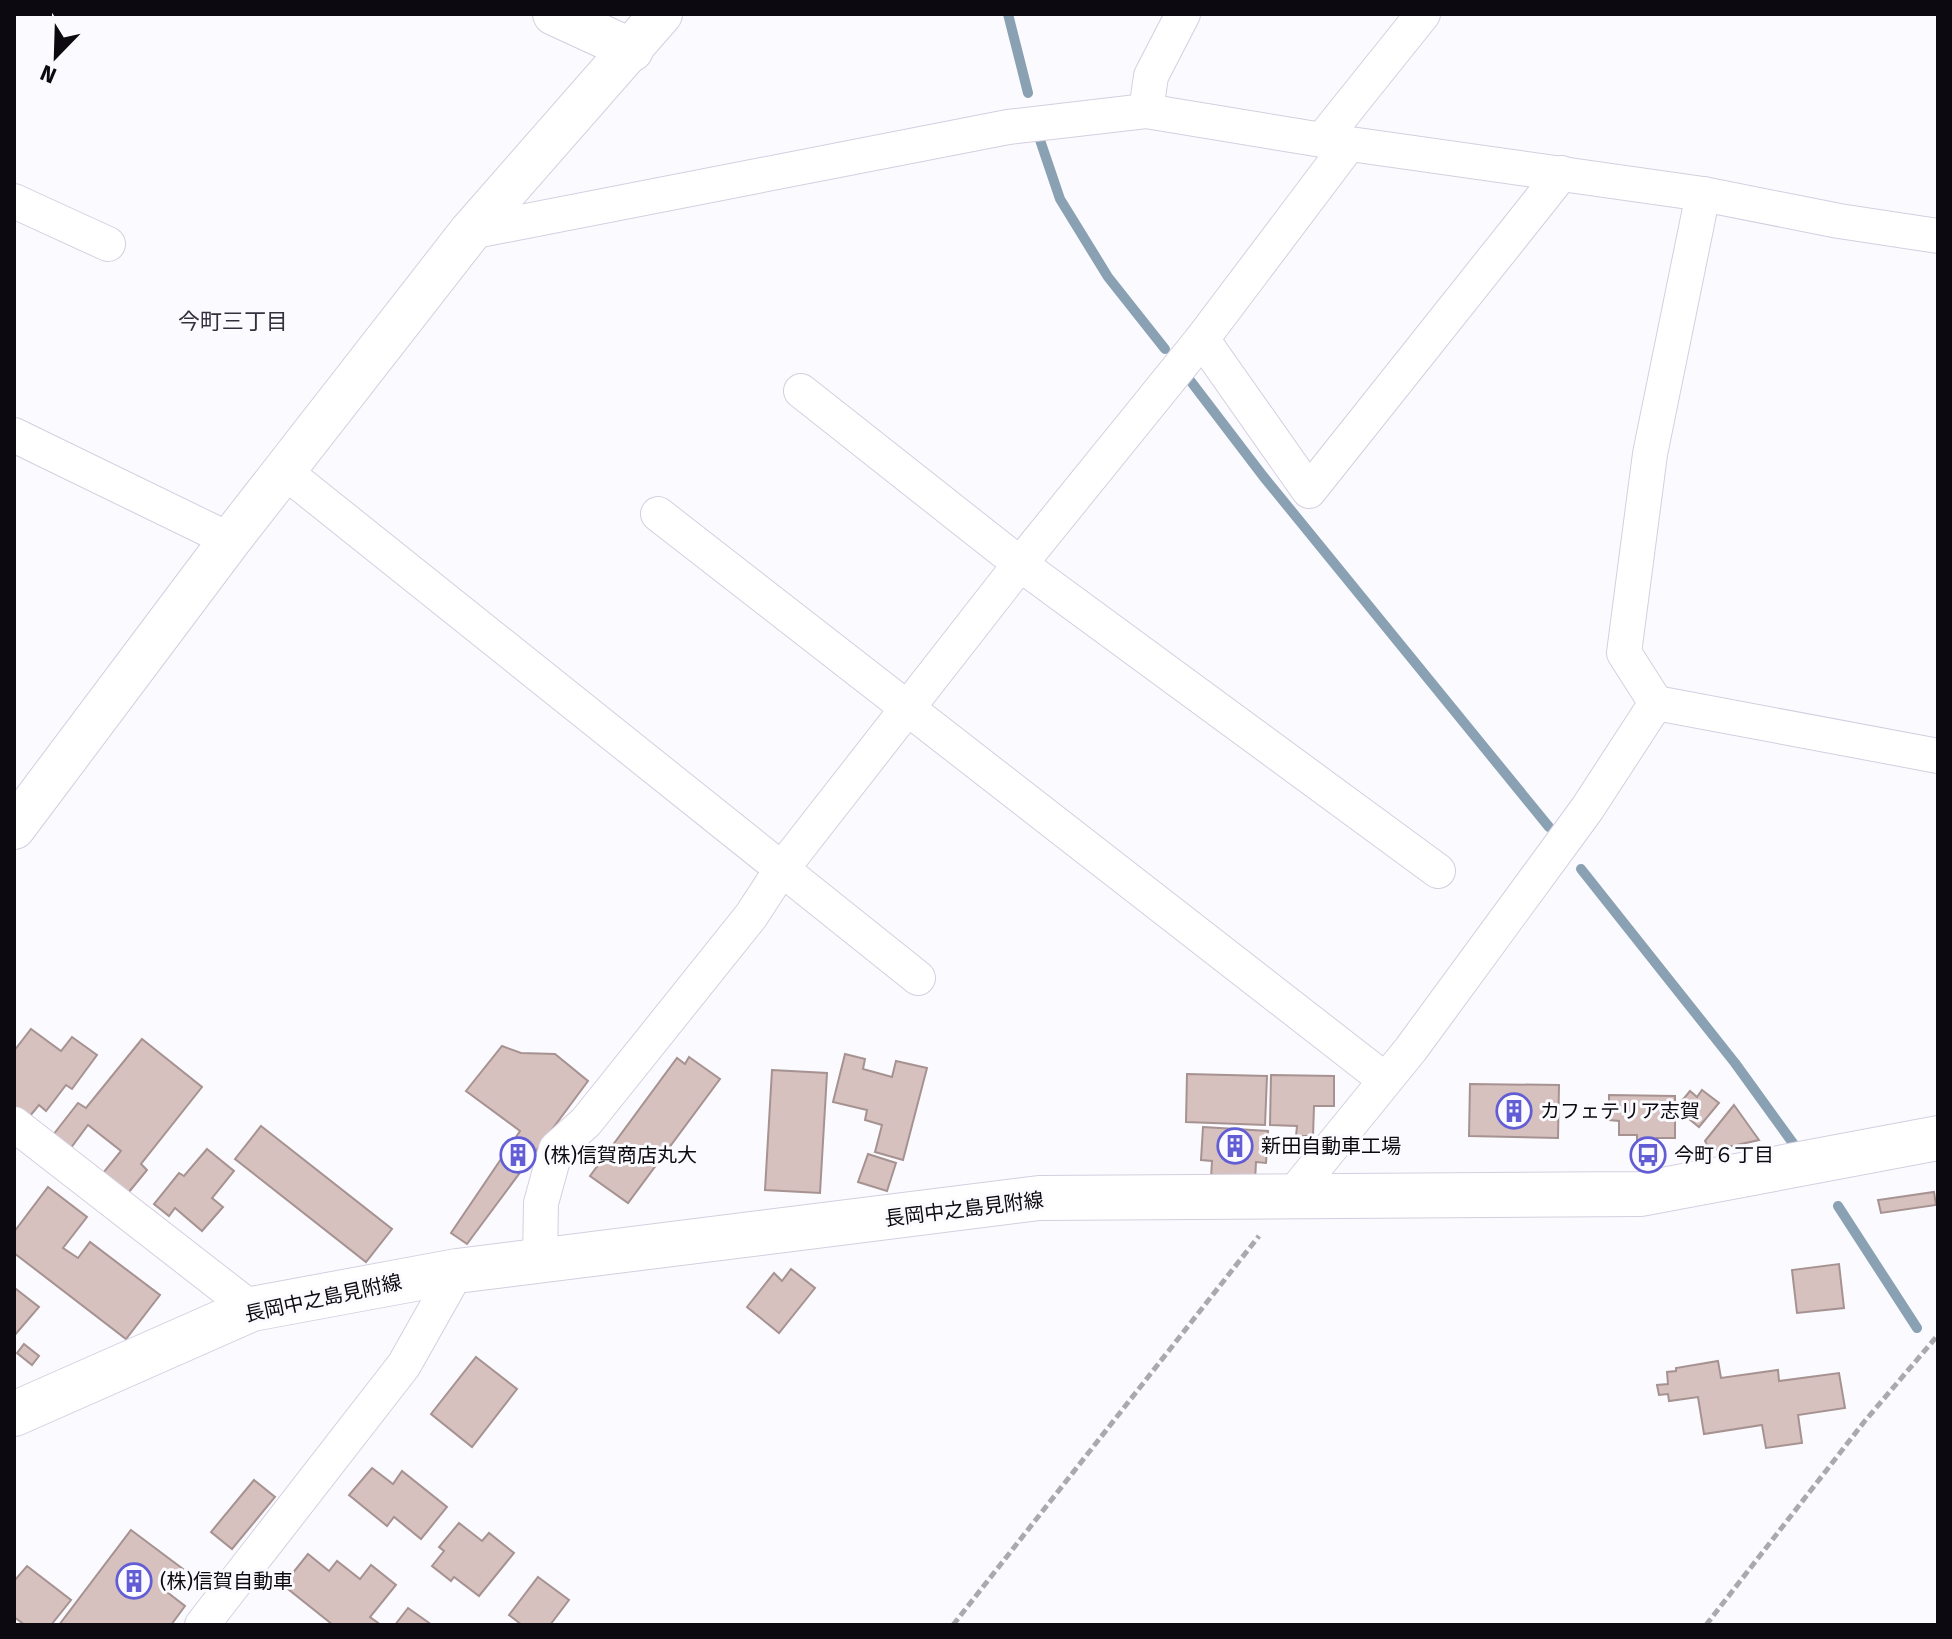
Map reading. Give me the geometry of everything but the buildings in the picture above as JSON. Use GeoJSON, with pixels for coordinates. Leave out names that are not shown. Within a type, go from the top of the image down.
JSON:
{"type":"FeatureCollection","features":[{"type":"Feature","properties":{"kind":"main road","name":"長岡中之島見附線"},"geometry":{"type":"LineString","coordinates":[[14,1414],[252,1309],[457,1271],[1039,1198],[1641,1194],[1938,1138]]}},
{"type":"Feature","properties":{"kind":"street"},"geometry":{"type":"LineString","coordinates":[[554,14],[632,50]]}},
{"type":"Feature","properties":{"kind":"street"},"geometry":{"type":"LineString","coordinates":[[14,828],[230,540],[470,232],[661,14]]}},
{"type":"Feature","properties":{"kind":"street"},"geometry":{"type":"LineString","coordinates":[[1146,111],[1151,76],[1183,14]]}},
{"type":"Feature","properties":{"kind":"street"},"geometry":{"type":"LineString","coordinates":[[540,1261],[541,1203],[556,1149],[586,1122],[751,916],[781,870],[1020,564],[1202,339],[1423,14]]}},
{"type":"Feature","properties":{"kind":"street"},"geometry":{"type":"LineString","coordinates":[[470,232],[1008,127],[1146,111],[1335,142],[1703,194],[1839,221],[1938,236]]}},
{"type":"Feature","properties":{"kind":"street"},"geometry":{"type":"LineString","coordinates":[[1202,339],[1309,491],[1562,173]]}},
{"type":"Feature","properties":{"kind":"street"},"geometry":{"type":"LineString","coordinates":[[1703,194],[1650,454],[1624,653],[1656,703],[1938,756]]}},
{"type":"Feature","properties":{"kind":"street"},"geometry":{"type":"LineString","coordinates":[[14,201],[108,244]]}},
{"type":"Feature","properties":{"kind":"street"},"geometry":{"type":"LineString","coordinates":[[801,391],[1020,564],[1438,871]]}},
{"type":"Feature","properties":{"kind":"street"},"geometry":{"type":"LineString","coordinates":[[14,435],[230,540]]}},
{"type":"Feature","properties":{"kind":"street"},"geometry":{"type":"LineString","coordinates":[[284,471],[918,978]]}},
{"type":"Feature","properties":{"kind":"street"},"geometry":{"type":"LineString","coordinates":[[658,514],[1384,1079]]}},
{"type":"Feature","properties":{"kind":"street"},"geometry":{"type":"LineString","coordinates":[[1290,1198],[1411,1049],[1587,809],[1656,703]]}},
{"type":"Feature","properties":{"kind":"street"},"geometry":{"type":"LineString","coordinates":[[14,1124],[252,1309]]}},
{"type":"Feature","properties":{"kind":"street"},"geometry":{"type":"LineString","coordinates":[[202,1625],[404,1365],[457,1271]]}},
{"type":"Feature","properties":{"kind":"path"},"geometry":{"type":"LineString","coordinates":[[953,1625],[1290,1198]]}},
{"type":"Feature","properties":{"kind":"path"},"geometry":{"type":"LineString","coordinates":[[1706,1625],[1864,1422],[1938,1335]]}},
{"type":"Feature","properties":{"kind":"waterway"},"geometry":{"type":"LineString","coordinates":[[1008,14],[1028,93]]}},
{"type":"Feature","properties":{"kind":"waterway"},"geometry":{"type":"LineString","coordinates":[[1040,140],[1060,199],[1108,277],[1165,349]]}},
{"type":"Feature","properties":{"kind":"waterway"},"geometry":{"type":"LineString","coordinates":[[1189,379],[1263,476],[1549,827]]}},
{"type":"Feature","properties":{"kind":"waterway"},"geometry":{"type":"LineString","coordinates":[[1581,869],[1735,1063],[1795,1146]]}},
{"type":"Feature","properties":{"kind":"waterway"},"geometry":{"type":"LineString","coordinates":[[1838,1206],[1917,1328]]}},
{"type":"Feature","properties":{"kind":"place","name":"カフェテリア志賀"},"geometry":{"type":"Point","coordinates":[1514,1111]}},
{"type":"Feature","properties":{"kind":"place","name":"新田自動車工場"},"geometry":{"type":"Point","coordinates":[1235,1146]}},
{"type":"Feature","properties":{"kind":"place","name":"(株)信賀商店丸大"},"geometry":{"type":"Point","coordinates":[518,1155]}},
{"type":"Feature","properties":{"kind":"place","name":"今町６丁目"},"geometry":{"type":"Point","coordinates":[1648,1155]}},
{"type":"Feature","properties":{"kind":"place","name":"(株)信賀自動車"},"geometry":{"type":"Point","coordinates":[134,1581]}},
{"type":"Feature","properties":{"kind":"district","name":"今町三丁目"},"geometry":{"type":"Point","coordinates":[233,321]}}]}
